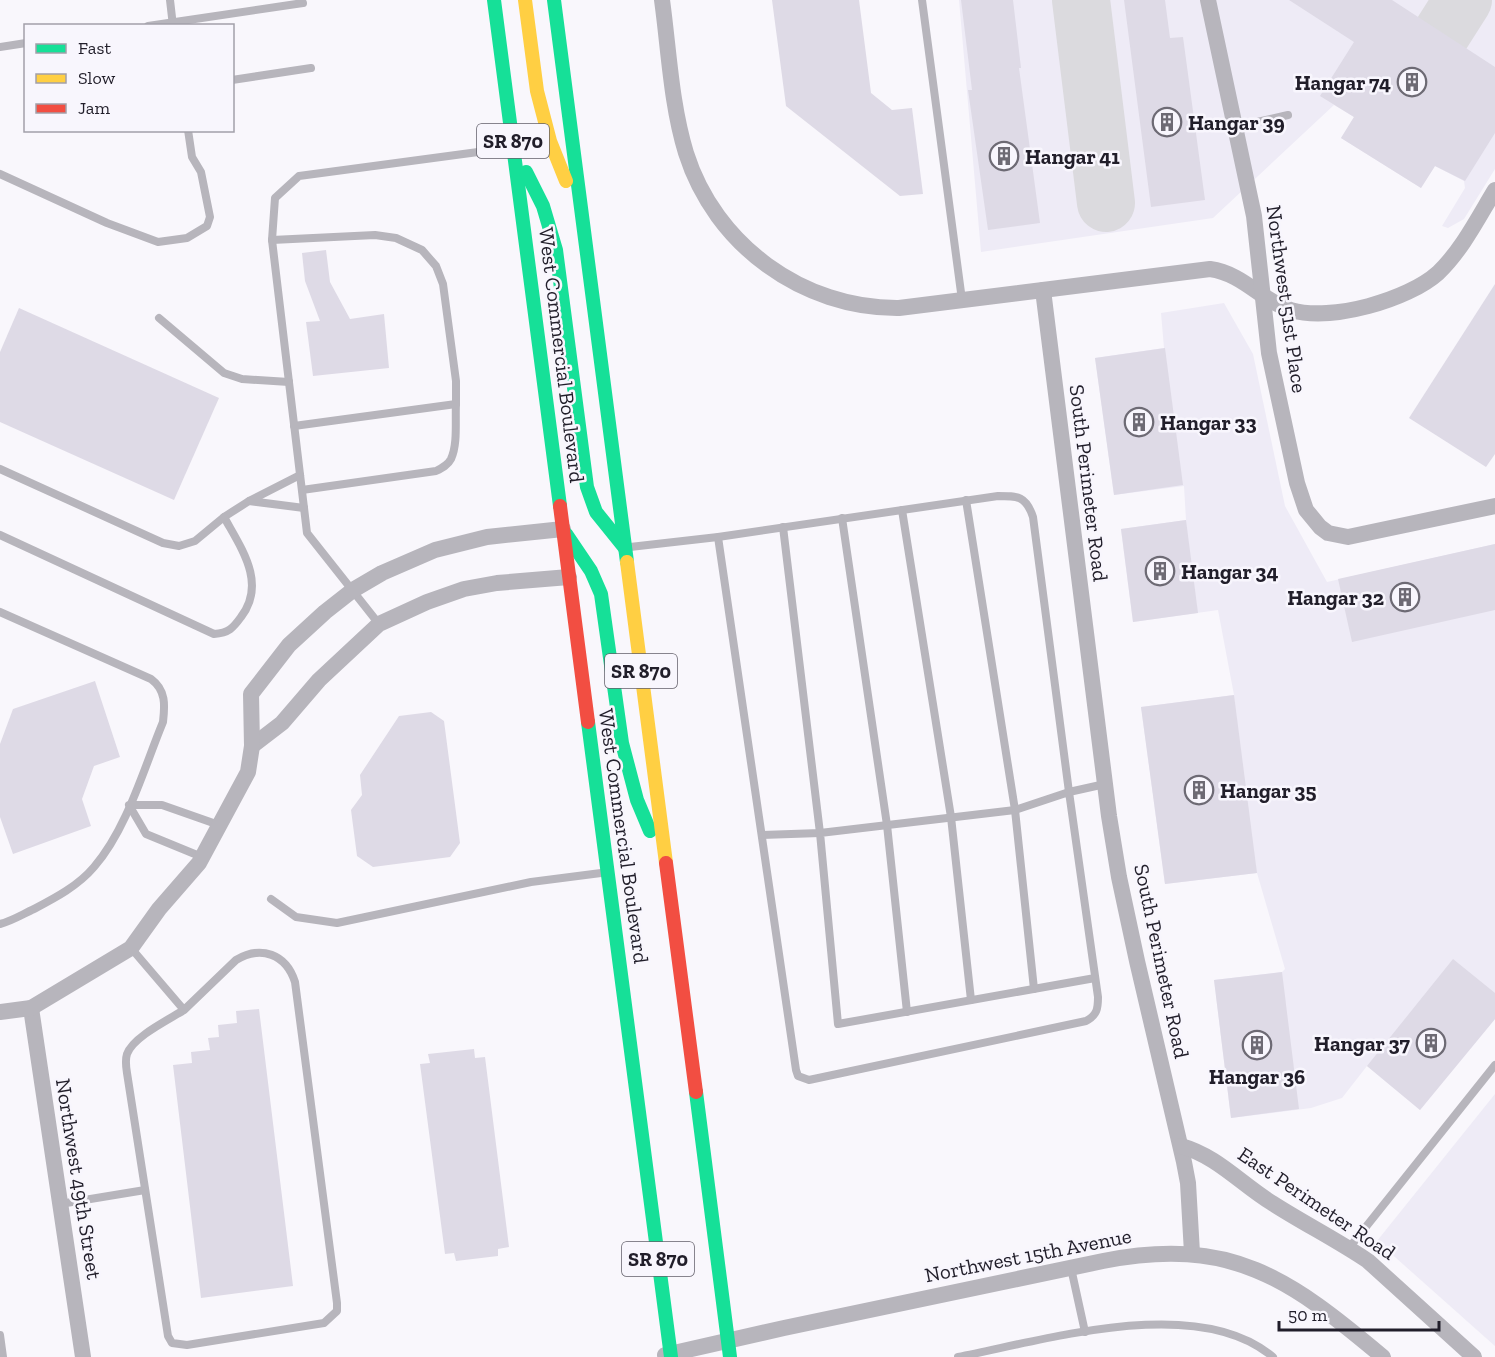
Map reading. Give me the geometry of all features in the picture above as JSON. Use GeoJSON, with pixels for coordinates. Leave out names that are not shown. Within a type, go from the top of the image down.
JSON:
{"type":"FeatureCollection","features":[{"type":"Feature","properties":{"kind":"highway","name":"West Commercial Boulevard"},"geometry":{"type":"LineString","coordinates":[[494,0],[608,872],[666,1356]]}},
{"type":"Feature","properties":{"kind":"highway"},"geometry":{"type":"LineString","coordinates":[[525,0],[535,78],[550,141],[585,230]]}},
{"type":"Feature","properties":{"kind":"highway","name":"West Commercial Boulevard"},"geometry":{"type":"LineString","coordinates":[[555,0],[729,1349]]}},
{"type":"Feature","properties":{"kind":"highway"},"geometry":{"type":"LineString","coordinates":[[514,147],[543,206],[556,250],[587,487],[596,512],[625,548]]}},
{"type":"Feature","properties":{"kind":"highway"},"geometry":{"type":"LineString","coordinates":[[563,529],[591,571],[601,594],[625,756],[637,800],[668,873]]}},
{"type":"Feature","properties":{"kind":"street"},"geometry":{"type":"LineString","coordinates":[[662,0],[676,105],[686,154],[708,201],[741,244],[781,276],[815,292],[870,307],[899,308],[1210,269],[1239,278],[1263,295],[1300,312],[1340,312],[1368,305],[1415,288],[1438,273],[1449,261],[1495,190]]}},
{"type":"Feature","properties":{"kind":"street","name":"Northwest 51st Place"},"geometry":{"type":"LineString","coordinates":[[1208,0],[1254,216],[1269,352],[1297,483],[1306,510],[1320,527],[1338,536],[1348,537],[1495,506]]}},
{"type":"Feature","properties":{"kind":"street","name":"South Perimeter Road"},"geometry":{"type":"LineString","coordinates":[[1043,290],[1105,784],[1126,910],[1188,1182],[1192,1254]]}},
{"type":"Feature","properties":{"kind":"street"},"geometry":{"type":"LineString","coordinates":[[0,1012],[31,1008],[131,948],[159,909],[202,857],[248,772],[252,746],[251,694],[289,645],[325,612],[353,590],[402,563],[452,544],[487,537],[563,529]]}},
{"type":"Feature","properties":{"kind":"street"},"geometry":{"type":"LineString","coordinates":[[252,746],[282,723],[319,680],[379,624],[427,602],[464,590],[497,583],[569,578]]}},
{"type":"Feature","properties":{"kind":"street","name":"Northwest 49th Street"},"geometry":{"type":"LineString","coordinates":[[31,1008],[83,1357]]}},
{"type":"Feature","properties":{"kind":"street","name":"East Perimeter Road"},"geometry":{"type":"LineString","coordinates":[[1181,1146],[1209,1157],[1271,1203],[1349,1248],[1383,1274],[1474,1357]]}},
{"type":"Feature","properties":{"kind":"street","name":"Northwest 15th Avenue"},"geometry":{"type":"LineString","coordinates":[[666,1356],[729,1349],[1071,1268],[1147,1254],[1192,1254],[1234,1262],[1275,1278],[1316,1303],[1383,1357]]}},
{"type":"Feature","properties":{"kind":"lane"},"geometry":{"type":"LineString","coordinates":[[170,0],[173,24],[303,3]]}},
{"type":"Feature","properties":{"kind":"lane"},"geometry":{"type":"LineString","coordinates":[[922,0],[962,300]]}},
{"type":"Feature","properties":{"kind":"lane"},"geometry":{"type":"LineString","coordinates":[[0,47],[24,43]]}},
{"type":"Feature","properties":{"kind":"lane"},"geometry":{"type":"LineString","coordinates":[[234,80],[311,68]]}},
{"type":"Feature","properties":{"kind":"lane"},"geometry":{"type":"LineString","coordinates":[[1235,127],[1288,115]]}},
{"type":"Feature","properties":{"kind":"lane"},"geometry":{"type":"LineString","coordinates":[[0,174],[106,223],[158,242],[187,238],[207,226],[210,217],[201,172],[192,157],[188,132]]}},
{"type":"Feature","properties":{"kind":"lane"},"geometry":{"type":"LineString","coordinates":[[379,624],[307,533],[272,240],[275,198],[300,176],[514,147]]}},
{"type":"Feature","properties":{"kind":"lane"},"geometry":{"type":"LineString","coordinates":[[272,240],[375,235],[396,238],[422,250],[436,266],[443,284],[456,381],[452,458],[441,468],[430,473],[302,490]]}},
{"type":"Feature","properties":{"kind":"lane"},"geometry":{"type":"LineString","coordinates":[[159,318],[218,368],[233,377],[289,382]]}},
{"type":"Feature","properties":{"kind":"lane"},"geometry":{"type":"LineString","coordinates":[[294,426],[456,404]]}},
{"type":"Feature","properties":{"kind":"lane"},"geometry":{"type":"LineString","coordinates":[[0,469],[163,543],[179,546],[195,541],[224,517],[249,501],[300,475]]}},
{"type":"Feature","properties":{"kind":"lane"},"geometry":{"type":"LineString","coordinates":[[625,548],[718,537],[966,500],[998,496],[1022,498],[1029,506],[1033,517],[1095,978],[1098,1009],[1094,1016],[1086,1021],[810,1080],[798,1076],[718,537]]}},
{"type":"Feature","properties":{"kind":"lane"},"geometry":{"type":"LineString","coordinates":[[966,500],[1015,810],[1034,989]]}},
{"type":"Feature","properties":{"kind":"lane"},"geometry":{"type":"LineString","coordinates":[[249,501],[304,508]]}},
{"type":"Feature","properties":{"kind":"lane"},"geometry":{"type":"LineString","coordinates":[[902,510],[951,817],[971,1000]]}},
{"type":"Feature","properties":{"kind":"lane"},"geometry":{"type":"LineString","coordinates":[[0,535],[214,634],[223,634],[230,631],[247,609],[251,593],[249,564],[224,517]]}},
{"type":"Feature","properties":{"kind":"lane"},"geometry":{"type":"LineString","coordinates":[[842,518],[887,825],[908,1012]]}},
{"type":"Feature","properties":{"kind":"lane"},"geometry":{"type":"LineString","coordinates":[[783,527],[820,833],[838,1024],[1095,978]]}},
{"type":"Feature","properties":{"kind":"lane"},"geometry":{"type":"LineString","coordinates":[[0,612],[151,678],[159,684],[163,695],[163,722],[115,837],[94,867],[53,899],[0,924]]}},
{"type":"Feature","properties":{"kind":"lane"},"geometry":{"type":"LineString","coordinates":[[762,836],[820,833],[1015,810],[1069,792],[1105,784]]}},
{"type":"Feature","properties":{"kind":"lane"},"geometry":{"type":"LineString","coordinates":[[129,805],[162,805],[219,825]]}},
{"type":"Feature","properties":{"kind":"lane"},"geometry":{"type":"LineString","coordinates":[[129,805],[146,834],[202,857]]}},
{"type":"Feature","properties":{"kind":"lane"},"geometry":{"type":"LineString","coordinates":[[271,899],[297,917],[336,923],[531,882],[608,872]]}},
{"type":"Feature","properties":{"kind":"lane"},"geometry":{"type":"LineString","coordinates":[[131,948],[183,1010]]}},
{"type":"Feature","properties":{"kind":"lane"},"geometry":{"type":"LineString","coordinates":[[246,954],[267,954],[276,957],[285,962],[292,971],[296,982],[337,1311],[324,1323],[187,1345],[172,1343],[168,1336],[126,1073],[126,1057],[138,1040],[183,1010],[236,960],[246,954]]}},
{"type":"Feature","properties":{"kind":"lane"},"geometry":{"type":"LineString","coordinates":[[1349,1248],[1495,1065]]}},
{"type":"Feature","properties":{"kind":"lane"},"geometry":{"type":"LineString","coordinates":[[60,1204],[145,1190]]}},
{"type":"Feature","properties":{"kind":"lane"},"geometry":{"type":"LineString","coordinates":[[1071,1268],[1085,1332]]}},
{"type":"Feature","properties":{"kind":"lane"},"geometry":{"type":"LineString","coordinates":[[958,1357],[1085,1332],[1173,1323],[1229,1333],[1260,1346],[1273,1357]]}},
{"type":"Feature","properties":{"kind":"lane"},"geometry":{"type":"LineString","coordinates":[[0,1335],[3,1357]]}},
{"type":"Feature","properties":{"kind":"shaded area"},"geometry":{"type":"Polygon","coordinates":[[[959,0],[1495,0],[1495,169],[1464,219],[1448,228],[1442,226],[1465,188],[1464,181],[1435,166],[1421,188],[1341,138],[1354,117],[1334,105],[1213,218],[981,252],[959,0]]]}},
{"type":"Feature","properties":{"kind":"shaded area"},"geometry":{"type":"Polygon","coordinates":[[[1224,303],[1253,354],[1285,506],[1327,582],[1495,544],[1495,1019],[1420,1110],[1367,1066],[1342,1098],[1311,1108],[1231,1118],[1214,980],[1282,972],[1285,969],[1257,873],[1165,884],[1141,707],[1234,695],[1218,610],[1133,622],[1121,529],[1186,520],[1184,486],[1114,495],[1095,358],[1164,348],[1161,313],[1224,303]]]}},
{"type":"Feature","properties":{"kind":"shaded area"},"geometry":{"type":"Polygon","coordinates":[[[1495,1094],[1495,1346],[1377,1241],[1495,1094]]]}},
{"type":"Feature","properties":{"kind":"building"},"geometry":{"type":"Polygon","coordinates":[[[772,0],[859,0],[871,93],[892,110],[912,108],[923,194],[900,196],[786,106],[772,0]]]}},
{"type":"Feature","properties":{"kind":"building","name":"Hangar 41"},"geometry":{"type":"Polygon","coordinates":[[[961,0],[1013,0],[1021,68],[1019,68],[1040,223],[988,230],[968,90],[972,90],[961,0]]]}},
{"type":"Feature","properties":{"kind":"building","name":"Hangar 39"},"geometry":{"type":"Polygon","coordinates":[[[1124,0],[1165,0],[1170,38],[1183,37],[1205,200],[1151,207],[1124,0]]]}},
{"type":"Feature","properties":{"kind":"building","name":"Hangar 74"},"geometry":{"type":"Polygon","coordinates":[[[1289,0],[1392,0],[1495,67],[1495,133],[1465,181],[1435,166],[1421,188],[1341,138],[1354,117],[1320,96],[1354,42],[1289,0]]]}},
{"type":"Feature","properties":{"kind":"building"},"geometry":{"type":"Polygon","coordinates":[[[326,250],[330,282],[350,319],[384,314],[389,368],[313,376],[306,322],[320,321],[305,281],[302,253],[326,250]]]}},
{"type":"Feature","properties":{"kind":"building"},"geometry":{"type":"Polygon","coordinates":[[[1495,284],[1495,454],[1486,467],[1409,418],[1495,284]]]}},
{"type":"Feature","properties":{"kind":"building"},"geometry":{"type":"Polygon","coordinates":[[[19,308],[219,398],[174,500],[0,422],[0,352],[19,308]]]}},
{"type":"Feature","properties":{"kind":"building","name":"Hangar 33"},"geometry":{"type":"Polygon","coordinates":[[[1165,348],[1183,485],[1114,495],[1095,358],[1165,348]]]}},
{"type":"Feature","properties":{"kind":"building","name":"Hangar 34"},"geometry":{"type":"Polygon","coordinates":[[[1186,520],[1198,613],[1133,622],[1121,529],[1186,520]]]}},
{"type":"Feature","properties":{"kind":"building","name":"Hangar 32"},"geometry":{"type":"Polygon","coordinates":[[[1495,544],[1495,610],[1352,642],[1338,579],[1495,544]]]}},
{"type":"Feature","properties":{"kind":"building"},"geometry":{"type":"Polygon","coordinates":[[[95,681],[120,757],[94,766],[82,799],[91,826],[13,854],[0,817],[0,744],[13,709],[95,681]]]}},
{"type":"Feature","properties":{"kind":"building","name":"Hangar 35"},"geometry":{"type":"Polygon","coordinates":[[[1234,695],[1257,873],[1165,884],[1141,707],[1234,695]]]}},
{"type":"Feature","properties":{"kind":"building"},"geometry":{"type":"Polygon","coordinates":[[[431,712],[444,721],[460,843],[450,857],[373,867],[357,856],[351,810],[362,795],[360,775],[399,716],[431,712]]]}},
{"type":"Feature","properties":{"kind":"building","name":"Hangar 37"},"geometry":{"type":"Polygon","coordinates":[[[1453,959],[1495,993],[1495,1019],[1420,1110],[1367,1066],[1453,959]]]}},
{"type":"Feature","properties":{"kind":"building","name":"Hangar 36"},"geometry":{"type":"Polygon","coordinates":[[[1282,972],[1299,1109],[1231,1118],[1214,980],[1282,972]]]}},
{"type":"Feature","properties":{"kind":"building"},"geometry":{"type":"Polygon","coordinates":[[[259,1009],[293,1286],[201,1298],[173,1065],[192,1063],[191,1052],[210,1050],[208,1038],[219,1037],[218,1025],[237,1023],[236,1011],[259,1009]]]}},
{"type":"Feature","properties":{"kind":"building"},"geometry":{"type":"Polygon","coordinates":[[[474,1049],[475,1058],[485,1057],[509,1247],[498,1249],[498,1256],[456,1261],[454,1253],[445,1254],[420,1064],[430,1063],[428,1054],[474,1049]]]}},
{"type":"Feature","properties":{"kind":"taxiway"},"geometry":{"type":"LineString","coordinates":[[1081,0],[1106,203]]}},
{"type":"Feature","properties":{"kind":"taxiway"},"geometry":{"type":"LineString","coordinates":[[1442,33],[1463,0]]}},
{"type":"Feature","properties":{"kind":"traffic: fast"},"geometry":{"type":"LineString","coordinates":[[494,0],[560,506]]}},
{"type":"Feature","properties":{"kind":"traffic: fast"},"geometry":{"type":"LineString","coordinates":[[554,0],[627,562]]}},
{"type":"Feature","properties":{"kind":"traffic: fast"},"geometry":{"type":"LineString","coordinates":[[526,172],[543,206],[556,250],[587,487],[596,512],[625,548]]}},
{"type":"Feature","properties":{"kind":"traffic: fast"},"geometry":{"type":"LineString","coordinates":[[566,534],[591,571],[601,594],[622,743],[637,800],[650,831]]}},
{"type":"Feature","properties":{"kind":"traffic: fast"},"geometry":{"type":"LineString","coordinates":[[588,722],[671,1357]]}},
{"type":"Feature","properties":{"kind":"traffic: fast"},"geometry":{"type":"LineString","coordinates":[[696,1092],[730,1357]]}},
{"type":"Feature","properties":{"kind":"traffic: slow"},"geometry":{"type":"LineString","coordinates":[[525,0],[537,91],[550,141],[566,181]]}},
{"type":"Feature","properties":{"kind":"traffic: slow"},"geometry":{"type":"LineString","coordinates":[[627,562],[666,863]]}},
{"type":"Feature","properties":{"kind":"traffic: jam"},"geometry":{"type":"LineString","coordinates":[[560,506],[588,722]]}},
{"type":"Feature","properties":{"kind":"traffic: jam"},"geometry":{"type":"LineString","coordinates":[[666,863],[696,1092]]}},
{"type":"Feature","properties":{"kind":"place","name":"Hangar 74"},"geometry":{"type":"Point","coordinates":[1412,82]}},
{"type":"Feature","properties":{"kind":"place","name":"Hangar 39"},"geometry":{"type":"Point","coordinates":[1167,122]}},
{"type":"Feature","properties":{"kind":"place","name":"Hangar 41"},"geometry":{"type":"Point","coordinates":[1004,156]}},
{"type":"Feature","properties":{"kind":"place","name":"Hangar 33"},"geometry":{"type":"Point","coordinates":[1139,422]}},
{"type":"Feature","properties":{"kind":"place","name":"Hangar 34"},"geometry":{"type":"Point","coordinates":[1160,571]}},
{"type":"Feature","properties":{"kind":"place","name":"Hangar 32"},"geometry":{"type":"Point","coordinates":[1405,597]}},
{"type":"Feature","properties":{"kind":"place","name":"Hangar 35"},"geometry":{"type":"Point","coordinates":[1199,790]}},
{"type":"Feature","properties":{"kind":"place","name":"Hangar 37"},"geometry":{"type":"Point","coordinates":[1431,1043]}},
{"type":"Feature","properties":{"kind":"place","name":"Hangar 36"},"geometry":{"type":"Point","coordinates":[1257,1045]}}]}
